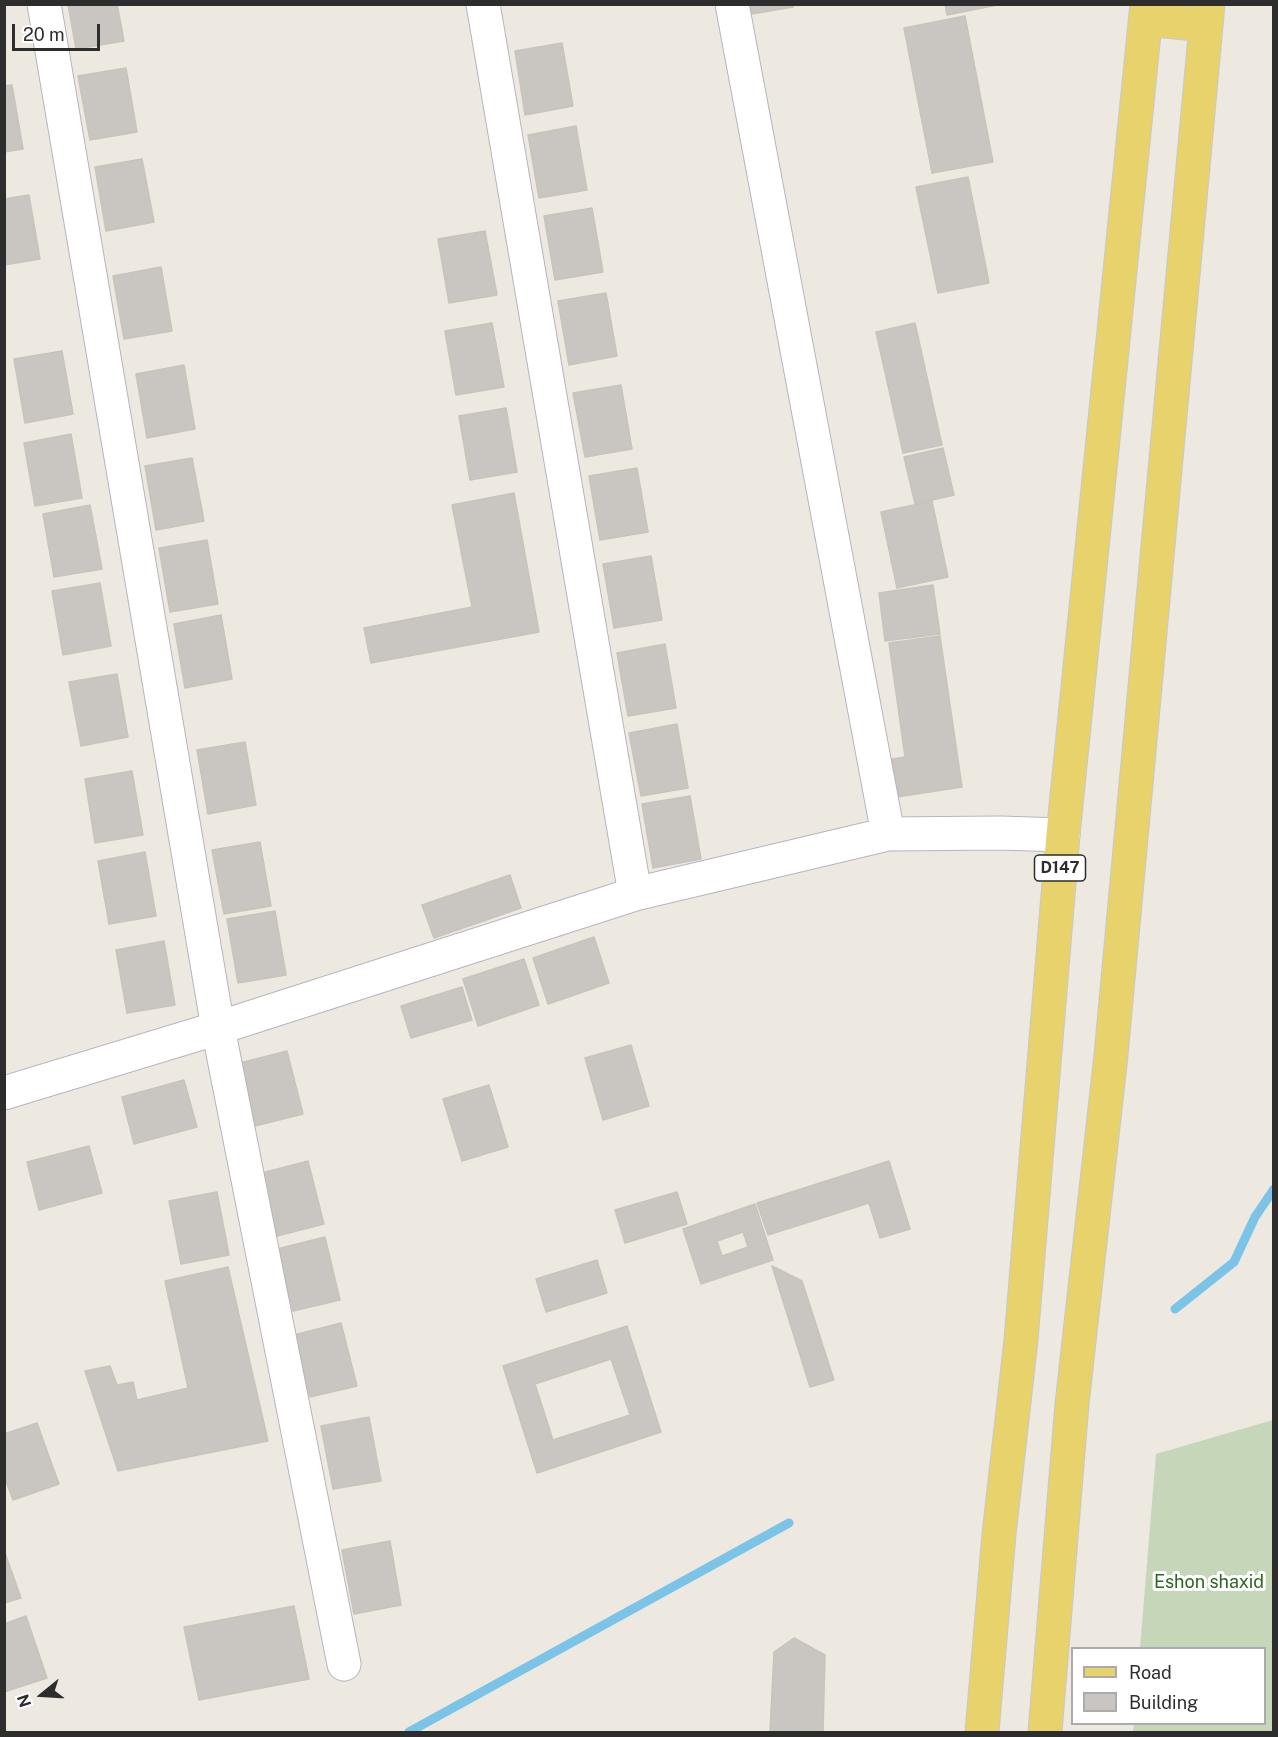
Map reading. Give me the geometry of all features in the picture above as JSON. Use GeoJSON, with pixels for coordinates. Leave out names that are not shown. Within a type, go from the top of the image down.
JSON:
{"type":"FeatureCollection","features":[{"type":"Feature","properties":{"kind":"main road"},"geometry":{"type":"LineString","coordinates":[[1045,1732],[1072,1404],[1111,1055],[1207,15],[1147,11]]}},
{"type":"Feature","properties":{"kind":"main road","name":"D147"},"geometry":{"type":"LineString","coordinates":[[982,1732],[999,1534],[1021,1340],[1063,835],[1147,11]]}},
{"type":"Feature","properties":{"kind":"street"},"geometry":{"type":"LineString","coordinates":[[44,4],[218,1028],[344,1664]]}},
{"type":"Feature","properties":{"kind":"street"},"geometry":{"type":"LineString","coordinates":[[483,4],[635,894]]}},
{"type":"Feature","properties":{"kind":"street"},"geometry":{"type":"LineString","coordinates":[[732,4],[888,834]]}},
{"type":"Feature","properties":{"kind":"street"},"geometry":{"type":"LineString","coordinates":[[4,1093],[218,1028],[635,894],[888,834],[1000,832],[1063,835]]}},
{"type":"Feature","properties":{"kind":"green space","name":"Eshon shaxid"},"geometry":{"type":"Polygon","coordinates":[[[1273,1420],[1273,1732],[1133,1732],[1134,1725],[1266,1725],[1266,1647],[1140,1647],[1156,1454],[1273,1420]]]}},
{"type":"Feature","properties":{"kind":"building"},"geometry":{"type":"Polygon","coordinates":[[[68,4],[117,4],[124,41],[76,49],[68,4]]]}},
{"type":"Feature","properties":{"kind":"building"},"geometry":{"type":"Polygon","coordinates":[[[750,4],[793,4],[793,7],[752,14],[750,4]]]}},
{"type":"Feature","properties":{"kind":"building"},"geometry":{"type":"Polygon","coordinates":[[[945,4],[1002,4],[947,15],[945,4]]]}},
{"type":"Feature","properties":{"kind":"building"},"geometry":{"type":"Polygon","coordinates":[[[965,16],[993,162],[932,173],[904,28],[965,16]]]}},
{"type":"Feature","properties":{"kind":"building"},"geometry":{"type":"Polygon","coordinates":[[[562,43],[573,106],[525,115],[515,51],[562,43]]]}},
{"type":"Feature","properties":{"kind":"building"},"geometry":{"type":"Polygon","coordinates":[[[126,68],[137,132],[90,140],[78,76],[126,68]]]}},
{"type":"Feature","properties":{"kind":"building"},"geometry":{"type":"Polygon","coordinates":[[[12,85],[23,149],[4,152],[4,86],[12,85]]]}},
{"type":"Feature","properties":{"kind":"building"},"geometry":{"type":"Polygon","coordinates":[[[576,126],[587,190],[539,198],[528,135],[576,126]]]}},
{"type":"Feature","properties":{"kind":"building"},"geometry":{"type":"Polygon","coordinates":[[[142,159],[154,222],[106,231],[95,167],[142,159]]]}},
{"type":"Feature","properties":{"kind":"building"},"geometry":{"type":"Polygon","coordinates":[[[968,177],[989,283],[938,293],[916,187],[968,177]]]}},
{"type":"Feature","properties":{"kind":"building"},"geometry":{"type":"Polygon","coordinates":[[[29,195],[40,259],[4,265],[4,199],[29,195]]]}},
{"type":"Feature","properties":{"kind":"building"},"geometry":{"type":"Polygon","coordinates":[[[592,208],[603,272],[555,280],[544,216],[592,208]]]}},
{"type":"Feature","properties":{"kind":"building"},"geometry":{"type":"Polygon","coordinates":[[[485,231],[497,295],[449,303],[438,239],[485,231]]]}},
{"type":"Feature","properties":{"kind":"building"},"geometry":{"type":"Polygon","coordinates":[[[161,267],[172,331],[124,339],[113,276],[161,267]]]}},
{"type":"Feature","properties":{"kind":"building"},"geometry":{"type":"Polygon","coordinates":[[[606,293],[617,356],[569,365],[558,301],[606,293]]]}},
{"type":"Feature","properties":{"kind":"building"},"geometry":{"type":"Polygon","coordinates":[[[492,323],[504,387],[456,395],[445,331],[492,323]]]}},
{"type":"Feature","properties":{"kind":"building"},"geometry":{"type":"Polygon","coordinates":[[[915,323],[942,445],[903,453],[876,332],[915,323]]]}},
{"type":"Feature","properties":{"kind":"building"},"geometry":{"type":"Polygon","coordinates":[[[62,351],[73,414],[25,423],[14,359],[62,351]]]}},
{"type":"Feature","properties":{"kind":"building"},"geometry":{"type":"Polygon","coordinates":[[[184,365],[195,429],[147,438],[136,374],[184,365]]]}},
{"type":"Feature","properties":{"kind":"building"},"geometry":{"type":"Polygon","coordinates":[[[621,385],[632,449],[585,457],[573,393],[621,385]]]}},
{"type":"Feature","properties":{"kind":"building"},"geometry":{"type":"Polygon","coordinates":[[[506,408],[517,472],[470,480],[459,416],[506,408]]]}},
{"type":"Feature","properties":{"kind":"building"},"geometry":{"type":"Polygon","coordinates":[[[71,434],[82,498],[35,506],[24,443],[71,434]]]}},
{"type":"Feature","properties":{"kind":"building"},"geometry":{"type":"Polygon","coordinates":[[[943,448],[954,495],[915,504],[904,457],[943,448]]]}},
{"type":"Feature","properties":{"kind":"building"},"geometry":{"type":"Polygon","coordinates":[[[192,458],[204,521],[156,530],[145,466],[192,458]]]}},
{"type":"Feature","properties":{"kind":"building"},"geometry":{"type":"Polygon","coordinates":[[[637,468],[648,532],[600,540],[589,476],[637,468]]]}},
{"type":"Feature","properties":{"kind":"building"},"geometry":{"type":"Polygon","coordinates":[[[514,493],[539,632],[371,663],[364,628],[472,607],[452,505],[514,493]]]}},
{"type":"Feature","properties":{"kind":"building"},"geometry":{"type":"Polygon","coordinates":[[[932,501],[948,577],[897,588],[881,512],[932,501]]]}},
{"type":"Feature","properties":{"kind":"building"},"geometry":{"type":"Polygon","coordinates":[[[90,505],[102,569],[54,577],[43,514],[90,505]]]}},
{"type":"Feature","properties":{"kind":"building"},"geometry":{"type":"Polygon","coordinates":[[[207,540],[218,604],[170,612],[159,548],[207,540]]]}},
{"type":"Feature","properties":{"kind":"building"},"geometry":{"type":"Polygon","coordinates":[[[651,556],[662,620],[614,628],[603,564],[651,556]]]}},
{"type":"Feature","properties":{"kind":"building"},"geometry":{"type":"Polygon","coordinates":[[[100,583],[111,646],[63,655],[52,591],[100,583]]]}},
{"type":"Feature","properties":{"kind":"building"},"geometry":{"type":"Polygon","coordinates":[[[933,585],[940,634],[885,641],[879,593],[933,585]]]}},
{"type":"Feature","properties":{"kind":"building"},"geometry":{"type":"Polygon","coordinates":[[[221,615],[232,679],[185,688],[174,624],[221,615]]]}},
{"type":"Feature","properties":{"kind":"building"},"geometry":{"type":"Polygon","coordinates":[[[940,636],[962,787],[897,797],[892,759],[905,757],[889,643],[940,636]]]}},
{"type":"Feature","properties":{"kind":"building"},"geometry":{"type":"Polygon","coordinates":[[[665,644],[676,708],[628,716],[617,653],[665,644]]]}},
{"type":"Feature","properties":{"kind":"building"},"geometry":{"type":"Polygon","coordinates":[[[117,674],[128,737],[81,746],[69,682],[117,674]]]}},
{"type":"Feature","properties":{"kind":"building"},"geometry":{"type":"Polygon","coordinates":[[[677,724],[688,788],[641,796],[629,733],[677,724]]]}},
{"type":"Feature","properties":{"kind":"building"},"geometry":{"type":"Polygon","coordinates":[[[245,742],[256,805],[208,814],[197,750],[245,742]]]}},
{"type":"Feature","properties":{"kind":"building"},"geometry":{"type":"Polygon","coordinates":[[[132,771],[143,835],[95,843],[85,779],[132,771]]]}},
{"type":"Feature","properties":{"kind":"building"},"geometry":{"type":"Polygon","coordinates":[[[690,796],[701,859],[653,868],[642,804],[690,796]]]}},
{"type":"Feature","properties":{"kind":"building"},"geometry":{"type":"Polygon","coordinates":[[[260,842],[271,906],[224,914],[212,850],[260,842]]]}},
{"type":"Feature","properties":{"kind":"building"},"geometry":{"type":"Polygon","coordinates":[[[145,852],[156,916],[109,924],[98,861],[145,852]]]}},
{"type":"Feature","properties":{"kind":"building"},"geometry":{"type":"Polygon","coordinates":[[[510,875],[521,908],[434,938],[422,905],[510,875]]]}},
{"type":"Feature","properties":{"kind":"building"},"geometry":{"type":"Polygon","coordinates":[[[275,911],[286,975],[238,983],[227,919],[275,911]]]}},
{"type":"Feature","properties":{"kind":"building"},"geometry":{"type":"Polygon","coordinates":[[[594,937],[609,983],[548,1004],[533,958],[594,937]]]}},
{"type":"Feature","properties":{"kind":"building"},"geometry":{"type":"Polygon","coordinates":[[[164,941],[175,1005],[127,1013],[116,950],[164,941]]]}},
{"type":"Feature","properties":{"kind":"building"},"geometry":{"type":"Polygon","coordinates":[[[524,959],[539,1005],[478,1026],[463,979],[524,959]]]}},
{"type":"Feature","properties":{"kind":"building"},"geometry":{"type":"Polygon","coordinates":[[[462,987],[472,1020],[411,1038],[401,1006],[462,987]]]}},
{"type":"Feature","properties":{"kind":"building"},"geometry":{"type":"Polygon","coordinates":[[[631,1045],[649,1106],[603,1120],[585,1058],[631,1045]]]}},
{"type":"Feature","properties":{"kind":"building"},"geometry":{"type":"Polygon","coordinates":[[[287,1051],[303,1114],[255,1126],[240,1063],[287,1051]]]}},
{"type":"Feature","properties":{"kind":"building"},"geometry":{"type":"Polygon","coordinates":[[[184,1080],[197,1127],[134,1144],[122,1097],[184,1080]]]}},
{"type":"Feature","properties":{"kind":"building"},"geometry":{"type":"Polygon","coordinates":[[[489,1085],[508,1147],[462,1161],[443,1099],[489,1085]]]}},
{"type":"Feature","properties":{"kind":"building"},"geometry":{"type":"Polygon","coordinates":[[[89,1146],[102,1193],[39,1210],[27,1162],[89,1146]]]}},
{"type":"Feature","properties":{"kind":"building"},"geometry":{"type":"Polygon","coordinates":[[[308,1161],[324,1224],[277,1236],[262,1173],[308,1161]]]}},
{"type":"Feature","properties":{"kind":"building"},"geometry":{"type":"Polygon","coordinates":[[[889,1161],[910,1229],[880,1238],[869,1203],[768,1235],[757,1203],[889,1161]]]}},
{"type":"Feature","properties":{"kind":"building"},"geometry":{"type":"Polygon","coordinates":[[[217,1192],[229,1255],[181,1264],[169,1201],[217,1192]]]}},
{"type":"Feature","properties":{"kind":"building"},"geometry":{"type":"Polygon","coordinates":[[[677,1192],[687,1224],[625,1243],[615,1210],[677,1192]]]}},
{"type":"Feature","properties":{"kind":"building"},"geometry":{"type":"Polygon","coordinates":[[[755,1204],[773,1260],[701,1284],[683,1229],[755,1204]],[[743,1232],[717,1241],[722,1256],[748,1247],[743,1232]]]}},
{"type":"Feature","properties":{"kind":"building"},"geometry":{"type":"Polygon","coordinates":[[[325,1237],[340,1300],[293,1311],[277,1249],[325,1237]]]}},
{"type":"Feature","properties":{"kind":"building"},"geometry":{"type":"Polygon","coordinates":[[[597,1260],[607,1293],[546,1312],[536,1279],[597,1260]]]}},
{"type":"Feature","properties":{"kind":"building"},"geometry":{"type":"Polygon","coordinates":[[[772,1266],[802,1281],[834,1380],[810,1387],[772,1266]]]}},
{"type":"Feature","properties":{"kind":"building"},"geometry":{"type":"Polygon","coordinates":[[[228,1267],[268,1441],[118,1471],[85,1371],[110,1366],[117,1385],[133,1382],[137,1400],[188,1388],[165,1281],[228,1267]]]}},
{"type":"Feature","properties":{"kind":"building"},"geometry":{"type":"Polygon","coordinates":[[[341,1323],[357,1386],[310,1397],[294,1335],[341,1323]]]}},
{"type":"Feature","properties":{"kind":"building"},"geometry":{"type":"Polygon","coordinates":[[[627,1326],[661,1432],[537,1473],[503,1366],[627,1326]],[[611,1359],[535,1384],[553,1440],[630,1415],[611,1359]]]}},
{"type":"Feature","properties":{"kind":"building"},"geometry":{"type":"Polygon","coordinates":[[[369,1417],[381,1481],[333,1489],[321,1426],[369,1417]]]}},
{"type":"Feature","properties":{"kind":"building"},"geometry":{"type":"Polygon","coordinates":[[[37,1423],[59,1484],[13,1500],[4,1476],[4,1434],[37,1423]]]}},
{"type":"Feature","properties":{"kind":"building"},"geometry":{"type":"Polygon","coordinates":[[[390,1541],[401,1605],[354,1614],[342,1550],[390,1541]]]}},
{"type":"Feature","properties":{"kind":"building"},"geometry":{"type":"Polygon","coordinates":[[[4,1550],[21,1598],[4,1603],[4,1550]]]}},
{"type":"Feature","properties":{"kind":"building"},"geometry":{"type":"Polygon","coordinates":[[[294,1606],[309,1679],[199,1700],[184,1627],[294,1606]]]}},
{"type":"Feature","properties":{"kind":"building"},"geometry":{"type":"Polygon","coordinates":[[[26,1616],[47,1678],[4,1692],[4,1624],[26,1616]]]}},
{"type":"Feature","properties":{"kind":"building"},"geometry":{"type":"Polygon","coordinates":[[[794,1638],[825,1655],[823,1732],[770,1732],[774,1652],[794,1638]]]}},
{"type":"Feature","properties":{"kind":"waterway"},"geometry":{"type":"LineString","coordinates":[[1175,1309],[1234,1262],[1255,1217],[1274,1189]]}},
{"type":"Feature","properties":{"kind":"waterway"},"geometry":{"type":"LineString","coordinates":[[409,1732],[789,1523]]}}]}
